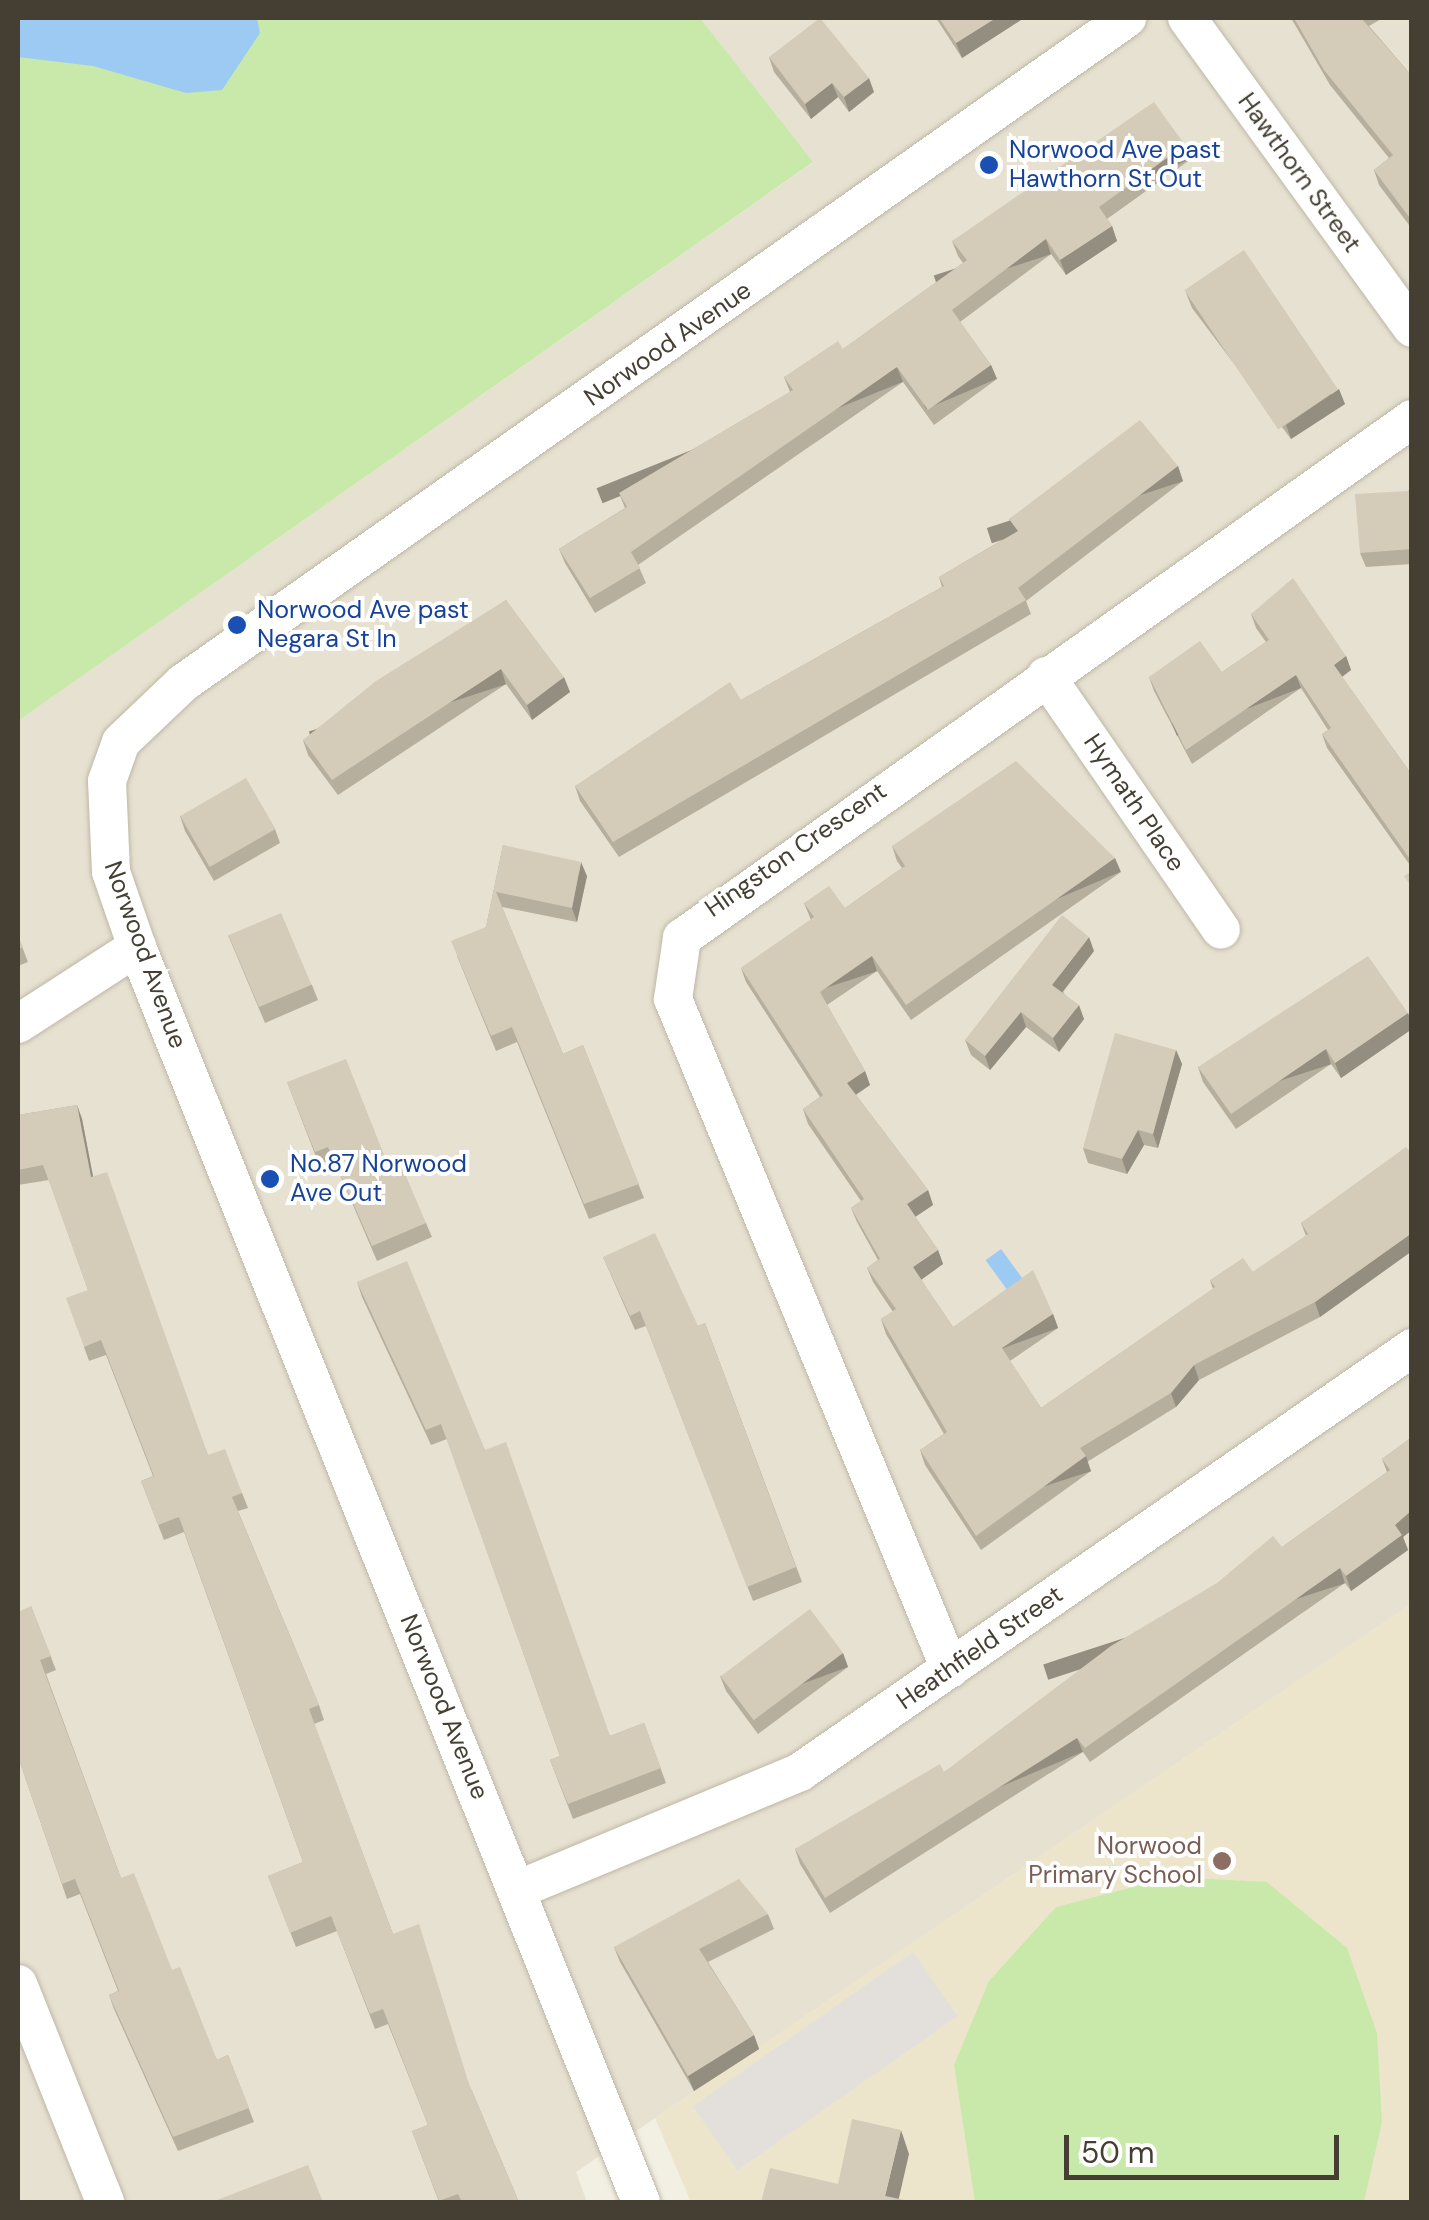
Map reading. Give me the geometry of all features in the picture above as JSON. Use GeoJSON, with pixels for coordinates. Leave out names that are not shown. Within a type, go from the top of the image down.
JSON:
{"type":"FeatureCollection","features":[{"type":"Feature","properties":{"kind":"street","name":"Norwood Avenue"},"geometry":{"type":"LineString","coordinates":[[641,2202],[136,947],[103,825],[121,742],[149,712],[1127,18]]}},
{"type":"Feature","properties":{"kind":"street","name":"Hawthorn Street"},"geometry":{"type":"LineString","coordinates":[[1187,18],[1412,328]]}},
{"type":"Feature","properties":{"kind":"street","name":"Hingston Crescent"},"geometry":{"type":"LineString","coordinates":[[950,1669],[673,998],[674,969],[700,917],[1412,419]]}},
{"type":"Feature","properties":{"kind":"street","name":"Hymath Place"},"geometry":{"type":"LineString","coordinates":[[1046,676],[1221,930]]}},
{"type":"Feature","properties":{"kind":"street"},"geometry":{"type":"LineString","coordinates":[[18,1024],[136,947]]}},
{"type":"Feature","properties":{"kind":"street","name":"Heathfield Street"},"geometry":{"type":"LineString","coordinates":[[517,1890],[769,1788],[950,1669],[1412,1348]]}},
{"type":"Feature","properties":{"kind":"street"},"geometry":{"type":"LineString","coordinates":[[18,1984],[105,2202]]}},
{"type":"Feature","properties":{"kind":"shaded area"},"geometry":{"type":"Polygon","coordinates":[[[700,18],[1411,18],[1411,1604],[576,2172],[587,2202],[18,2202],[18,721],[812,163],[700,18]]]}},
{"type":"Feature","properties":{"kind":"shaded area","name":"Norwood Primary School"},"geometry":{"type":"Polygon","coordinates":[[[1411,1604],[1411,2202],[691,2202],[655,2118],[1411,1604]]]}},
{"type":"Feature","properties":{"kind":"shaded area"},"geometry":{"type":"Polygon","coordinates":[[[913,1952],[958,2016],[737,2170],[693,2106],[913,1952]]]}},
{"type":"Feature","properties":{"kind":"green space"},"geometry":{"type":"Polygon","coordinates":[[[18,18],[700,18],[813,162],[18,721],[18,18]]]}},
{"type":"Feature","properties":{"kind":"green space"},"geometry":{"type":"Polygon","coordinates":[[[1172,1877],[1267,1882],[1347,1948],[1377,2033],[1382,2122],[1364,2202],[975,2202],[954,2065],[989,1981],[1056,1907],[1172,1877]]]}},
{"type":"Feature","properties":{"kind":"water"},"geometry":{"type":"Polygon","coordinates":[[[18,18],[257,18],[260,33],[222,90],[186,93],[93,66],[18,57],[18,18]]]}},
{"type":"Feature","properties":{"kind":"water"},"geometry":{"type":"Polygon","coordinates":[[[1001,1249],[1027,1285],[1011,1296],[986,1260],[1001,1249]]]}},
{"type":"Feature","properties":{"kind":"building"},"geometry":{"type":"Polygon","coordinates":[[[820,18],[869,78],[844,97],[832,83],[805,104],[769,57],[820,18]]]}},
{"type":"Feature","properties":{"kind":"building"},"geometry":{"type":"Polygon","coordinates":[[[939,18],[996,18],[956,43],[939,18]]]}},
{"type":"Feature","properties":{"kind":"building"},"geometry":{"type":"Polygon","coordinates":[[[1294,18],[1361,18],[1412,76],[1412,221],[1374,170],[1393,155],[1324,70],[1294,18]]]}},
{"type":"Feature","properties":{"kind":"building"},"geometry":{"type":"Polygon","coordinates":[[[1154,102],[1185,145],[1099,207],[1112,226],[1060,260],[1046,239],[952,310],[991,365],[928,410],[897,367],[631,552],[640,568],[590,598],[559,549],[627,507],[619,493],[793,390],[784,377],[838,341],[843,349],[967,260],[952,241],[1154,102]]]}},
{"type":"Feature","properties":{"kind":"building"},"geometry":{"type":"Polygon","coordinates":[[[1244,250],[1338,389],[1278,430],[1184,290],[1244,250]]]}},
{"type":"Feature","properties":{"kind":"building"},"geometry":{"type":"Polygon","coordinates":[[[1140,420],[1178,466],[1018,588],[1026,600],[613,842],[575,786],[730,682],[741,700],[944,586],[939,577],[1018,531],[1009,519],[1140,420]]]}},
{"type":"Feature","properties":{"kind":"building"},"geometry":{"type":"Polygon","coordinates":[[[1412,488],[1412,549],[1360,553],[1355,494],[1412,488]]]}},
{"type":"Feature","properties":{"kind":"building"},"geometry":{"type":"Polygon","coordinates":[[[1293,578],[1346,656],[1334,665],[1412,775],[1412,862],[1322,734],[1331,728],[1296,675],[1186,750],[1149,677],[1200,641],[1222,672],[1269,640],[1251,614],[1293,578]]]}},
{"type":"Feature","properties":{"kind":"building"},"geometry":{"type":"Polygon","coordinates":[[[506,600],[564,677],[527,705],[501,669],[332,780],[303,740],[376,681],[506,600]]]}},
{"type":"Feature","properties":{"kind":"building"},"geometry":{"type":"Polygon","coordinates":[[[1016,761],[1115,858],[906,1005],[872,956],[820,992],[865,1071],[847,1083],[928,1190],[907,1204],[938,1250],[913,1267],[953,1327],[1033,1270],[1053,1314],[1002,1348],[1041,1408],[1215,1287],[1210,1280],[1243,1258],[1253,1272],[1308,1234],[1301,1223],[1406,1147],[1412,1154],[1412,1233],[1315,1302],[1194,1365],[1171,1393],[1080,1448],[1086,1456],[976,1536],[920,1450],[947,1432],[881,1319],[896,1309],[867,1268],[880,1259],[851,1208],[864,1199],[803,1109],[823,1095],[741,968],[814,917],[804,903],[829,886],[845,908],[905,866],[892,846],[1016,761]]]}},
{"type":"Feature","properties":{"kind":"building"},"geometry":{"type":"Polygon","coordinates":[[[246,778],[276,829],[210,867],[180,816],[246,778]]]}},
{"type":"Feature","properties":{"kind":"building"},"geometry":{"type":"Polygon","coordinates":[[[503,845],[581,862],[572,908],[496,892],[563,1054],[583,1045],[639,1184],[584,1204],[512,1027],[491,1036],[451,941],[486,927],[503,845]]]}},
{"type":"Feature","properties":{"kind":"building"},"geometry":{"type":"Polygon","coordinates":[[[1412,871],[1412,887],[1404,876],[1412,871]]]}},
{"type":"Feature","properties":{"kind":"building"},"geometry":{"type":"Polygon","coordinates":[[[281,913],[311,985],[259,1007],[229,935],[281,913]]]}},
{"type":"Feature","properties":{"kind":"building"},"geometry":{"type":"Polygon","coordinates":[[[1062,915],[1089,937],[1052,985],[1079,1005],[1053,1038],[1021,1012],[985,1056],[965,1040],[1062,915]]]}},
{"type":"Feature","properties":{"kind":"building"},"geometry":{"type":"Polygon","coordinates":[[[1368,956],[1408,1013],[1335,1063],[1326,1049],[1231,1114],[1198,1067],[1368,956]]]}},
{"type":"Feature","properties":{"kind":"building"},"geometry":{"type":"Polygon","coordinates":[[[1115,1033],[1176,1050],[1153,1134],[1138,1130],[1122,1159],[1083,1148],[1115,1033]]]}},
{"type":"Feature","properties":{"kind":"building"},"geometry":{"type":"Polygon","coordinates":[[[346,1059],[388,1165],[399,1160],[426,1223],[372,1246],[328,1147],[315,1152],[287,1082],[346,1059]]]}},
{"type":"Feature","properties":{"kind":"building"},"geometry":{"type":"Polygon","coordinates":[[[77,1105],[91,1177],[107,1172],[208,1455],[225,1449],[242,1493],[232,1497],[319,1705],[309,1709],[393,1934],[419,1924],[469,2084],[519,2202],[462,2202],[458,2194],[439,2201],[412,2131],[428,2125],[383,2009],[370,2014],[331,1916],[290,1933],[268,1876],[303,1862],[179,1517],[158,1525],[141,1481],[154,1476],[101,1340],[84,1347],[66,1298],[88,1290],[43,1165],[18,1170],[18,1115],[77,1105]]]}},
{"type":"Feature","properties":{"kind":"building"},"geometry":{"type":"Polygon","coordinates":[[[655,1233],[698,1326],[705,1323],[796,1567],[747,1587],[640,1311],[630,1316],[603,1257],[655,1233]]]}},
{"type":"Feature","properties":{"kind":"building"},"geometry":{"type":"Polygon","coordinates":[[[407,1261],[485,1450],[506,1442],[610,1736],[644,1723],[661,1768],[568,1804],[550,1760],[560,1756],[441,1424],[426,1430],[357,1282],[407,1261]]]}},
{"type":"Feature","properties":{"kind":"building"},"geometry":{"type":"Polygon","coordinates":[[[1412,1437],[1412,1510],[1395,1525],[1402,1535],[1346,1576],[1340,1568],[1085,1748],[1077,1738],[825,1898],[795,1849],[940,1764],[944,1772],[1111,1646],[1217,1583],[1273,1536],[1282,1547],[1390,1470],[1382,1459],[1412,1437]]]}},
{"type":"Feature","properties":{"kind":"building"},"geometry":{"type":"Polygon","coordinates":[[[31,1606],[51,1656],[40,1660],[121,1878],[134,1873],[172,1970],[180,1967],[217,2060],[228,2055],[249,2108],[173,2137],[109,1995],[119,1991],[75,1879],[62,1884],[18,1757],[18,1612],[31,1606]]]}},
{"type":"Feature","properties":{"kind":"building"},"geometry":{"type":"Polygon","coordinates":[[[810,1609],[843,1653],[754,1720],[721,1676],[810,1609]]]}},
{"type":"Feature","properties":{"kind":"building"},"geometry":{"type":"Polygon","coordinates":[[[739,1879],[768,1914],[699,1949],[754,2035],[688,2076],[614,1947],[739,1879]]]}},
{"type":"Feature","properties":{"kind":"building"},"geometry":{"type":"Polygon","coordinates":[[[852,2119],[901,2130],[885,2196],[914,2202],[761,2202],[770,2168],[838,2184],[852,2119]]]}},
{"type":"Feature","properties":{"kind":"building"},"geometry":{"type":"Polygon","coordinates":[[[308,2165],[323,2202],[212,2202],[308,2165]]]}},
{"type":"Feature","properties":{"kind":"place","name":"Norwood Ave past Hawthorn St Out"},"geometry":{"type":"Point","coordinates":[989,165]}},
{"type":"Feature","properties":{"kind":"place","name":"Norwood Ave past Negara St In"},"geometry":{"type":"Point","coordinates":[237,625]}},
{"type":"Feature","properties":{"kind":"place","name":"No.87 Norwood Ave Out"},"geometry":{"type":"Point","coordinates":[270,1179]}},
{"type":"Feature","properties":{"kind":"place","name":"Norwood Primary School"},"geometry":{"type":"Point","coordinates":[1222,1861]}}]}
